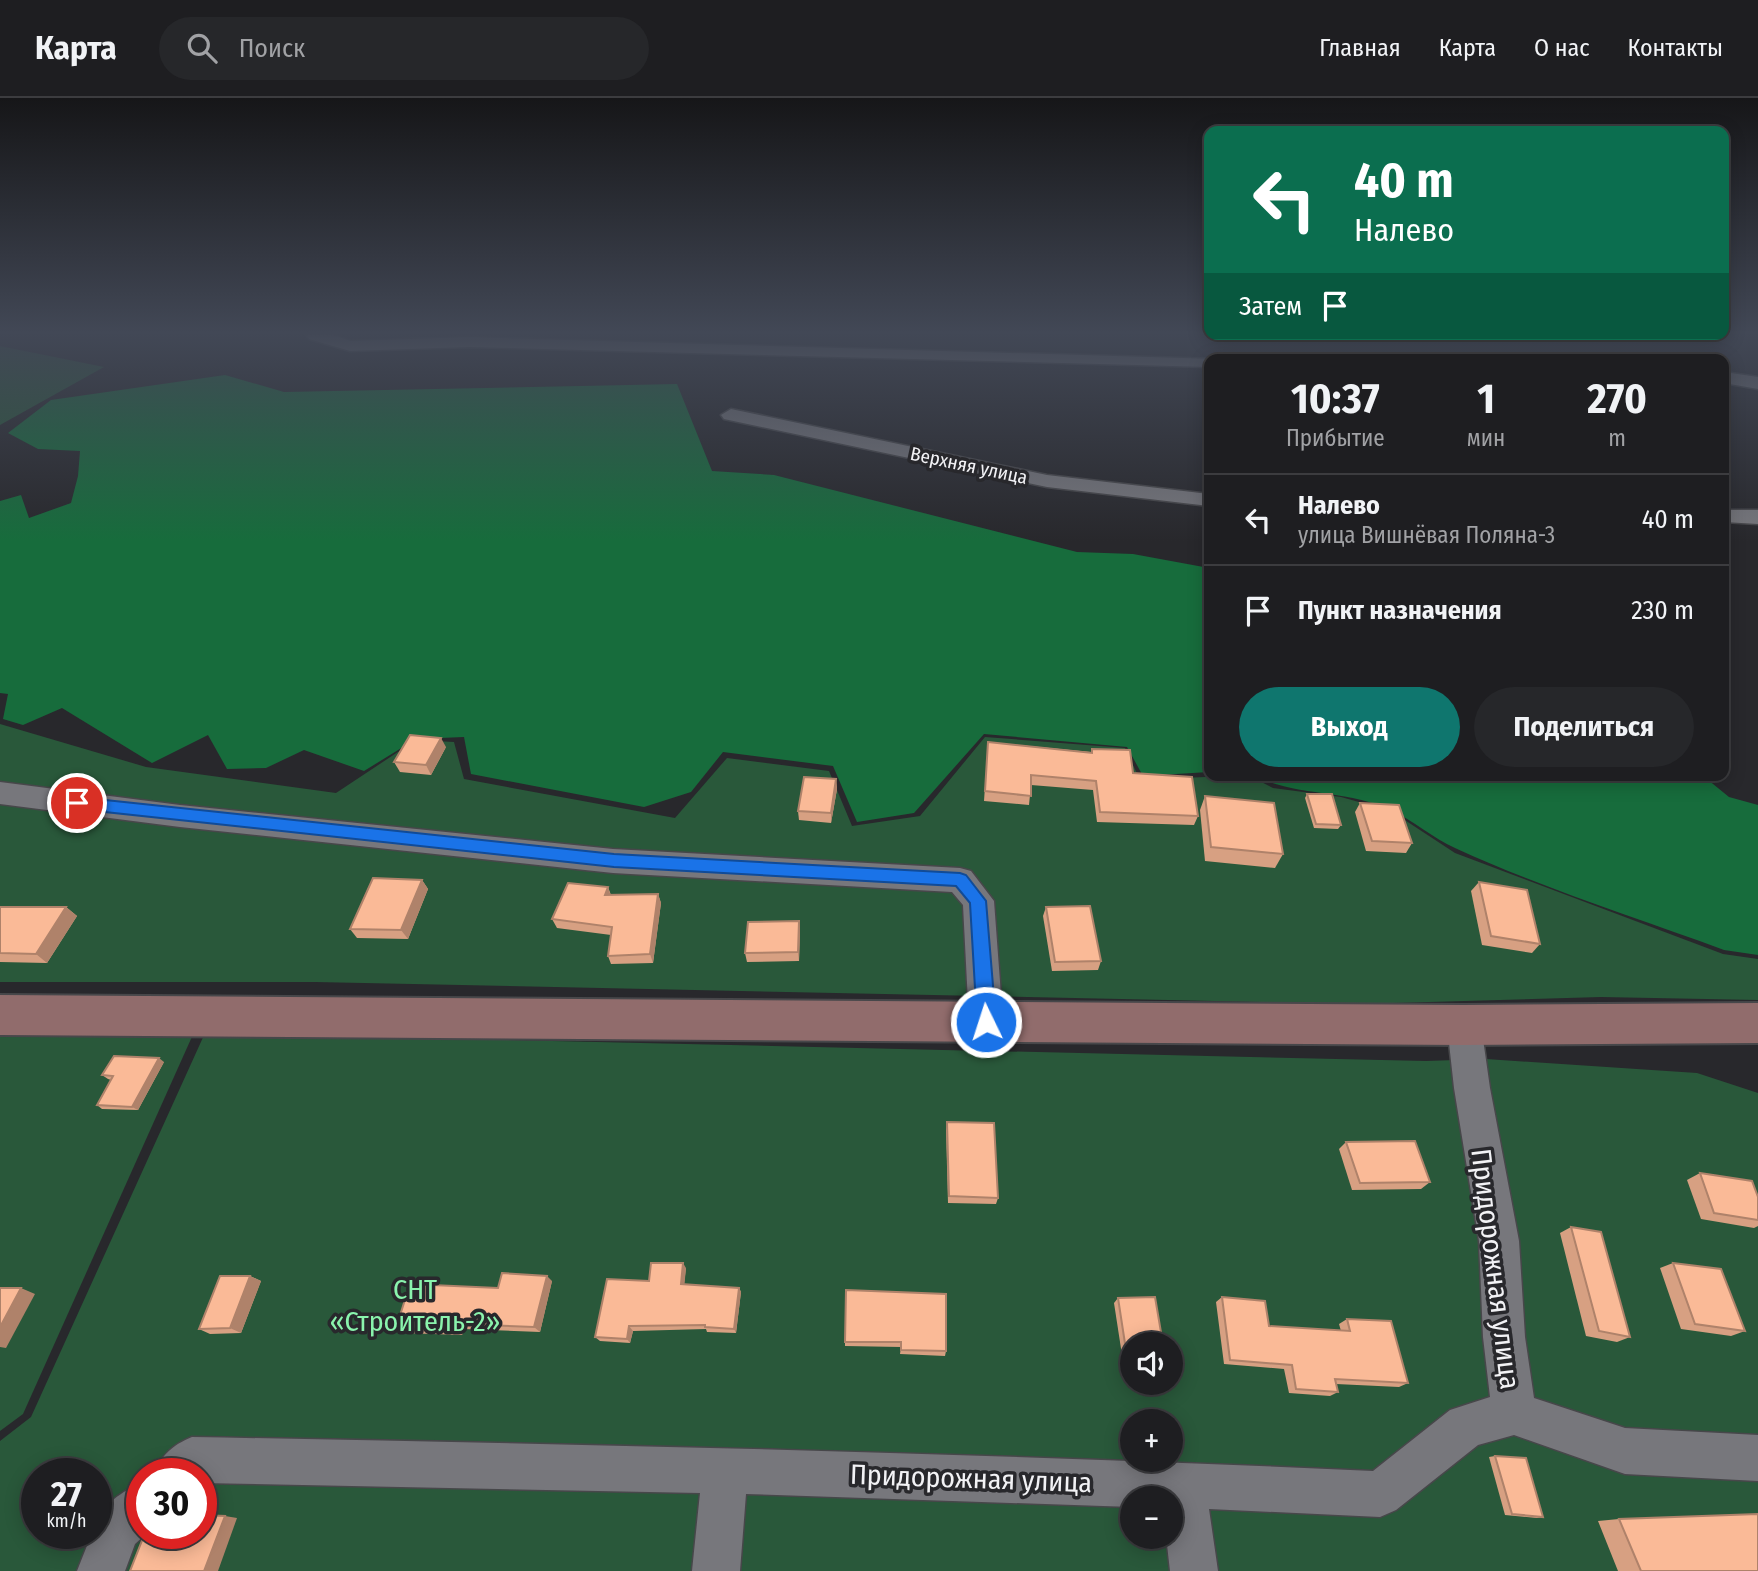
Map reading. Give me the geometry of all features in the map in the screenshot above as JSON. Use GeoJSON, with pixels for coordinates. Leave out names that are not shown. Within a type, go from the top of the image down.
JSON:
{"type":"FeatureCollection","features":[{"type":"Feature","properties":{"kind":"main road"},"geometry":{"type":"LineString","coordinates":[[0,1016],[1464,1025],[1758,1023]]}},
{"type":"Feature","properties":{"kind":"street","name":"Верхняя улица"},"geometry":{"type":"LineString","coordinates":[[732,415],[1048,481],[1204,499]]}},
{"type":"Feature","properties":{"kind":"street"},"geometry":{"type":"LineString","coordinates":[[1729,516],[1758,517]]}},
{"type":"Feature","properties":{"kind":"street"},"geometry":{"type":"LineString","coordinates":[[0,793],[180,816],[614,861],[960,880],[978,901],[986,1022]]}},
{"type":"Feature","properties":{"kind":"street","name":"Придорожная улица"},"geometry":{"type":"LineString","coordinates":[[217,1460],[725,1470],[1182,1484],[1380,1494],[1466,1426],[1514,1413],[1504,1337],[1499,1241],[1472,1088],[1464,1025]]}},
{"type":"Feature","properties":{"kind":"street"},"geometry":{"type":"LineString","coordinates":[[1514,1413],[1625,1451],[1758,1458]]}},
{"type":"Feature","properties":{"kind":"street"},"geometry":{"type":"LineString","coordinates":[[716,1571],[725,1470]]}},
{"type":"Feature","properties":{"kind":"street"},"geometry":{"type":"LineString","coordinates":[[1182,1484],[1194,1571]]}},
{"type":"Feature","properties":{"kind":"street"},"geometry":{"type":"LineString","coordinates":[[100,1571],[118,1528],[126,1521]]}},
{"type":"Feature","properties":{"kind":"green space"},"geometry":{"type":"Polygon","coordinates":[[[0,404],[38,404],[0,425],[0,404]]]}},
{"type":"Feature","properties":{"kind":"green space"},"geometry":{"type":"Polygon","coordinates":[[[46,404],[685,404],[712,471],[774,475],[1077,552],[1133,554],[1204,567],[1204,772],[1143,776],[1127,747],[984,734],[914,813],[857,822],[833,766],[723,752],[691,792],[644,807],[471,774],[464,737],[416,739],[364,771],[304,750],[266,768],[227,769],[208,735],[152,763],[62,708],[23,725],[3,719],[8,694],[0,693],[0,501],[21,495],[29,518],[71,503],[78,476],[80,451],[38,449],[8,433],[46,404]]]}},
{"type":"Feature","properties":{"kind":"green space"},"geometry":{"type":"Polygon","coordinates":[[[0,724],[146,767],[336,793],[416,740],[454,742],[464,779],[675,818],[727,758],[829,771],[852,826],[920,816],[985,737],[1125,748],[1140,780],[1204,777],[1204,781],[1260,781],[1273,788],[1341,797],[1391,811],[1455,853],[1723,954],[1758,959],[1758,1000],[1601,997],[1359,1004],[315,982],[0,982],[0,724]]]}},
{"type":"Feature","properties":{"kind":"green space"},"geometry":{"type":"Polygon","coordinates":[[[1267,781],[1709,781],[1729,797],[1758,805],[1758,955],[1724,950],[1521,876],[1455,848],[1399,814],[1374,803],[1267,781]]]}},
{"type":"Feature","properties":{"kind":"green space"},"geometry":{"type":"Polygon","coordinates":[[[0,1017],[199,1021],[23,1414],[0,1431],[0,1017]]]}},
{"type":"Feature","properties":{"kind":"green space","name":"СНТ «Строитель-2»"},"geometry":{"type":"Polygon","coordinates":[[[205,1033],[1426,1061],[1486,1059],[1697,1073],[1758,1093],[1758,1571],[0,1571],[0,1441],[31,1417],[205,1033]]]}},
{"type":"Feature","properties":{"kind":"building"},"geometry":{"type":"Polygon","coordinates":[[[410,735],[441,738],[426,765],[394,762],[410,735]]]}},
{"type":"Feature","properties":{"kind":"building"},"geometry":{"type":"Polygon","coordinates":[[[988,742],[1092,753],[1092,749],[1130,750],[1133,773],[1192,777],[1198,816],[1100,812],[1096,781],[1031,775],[1031,796],[985,791],[988,742]]]}},
{"type":"Feature","properties":{"kind":"building"},"geometry":{"type":"Polygon","coordinates":[[[804,777],[836,779],[831,813],[798,811],[804,777]]]}},
{"type":"Feature","properties":{"kind":"building"},"geometry":{"type":"Polygon","coordinates":[[[1307,794],[1332,794],[1341,825],[1316,824],[1307,794]]]}},
{"type":"Feature","properties":{"kind":"building"},"geometry":{"type":"Polygon","coordinates":[[[1205,796],[1274,803],[1283,854],[1211,847],[1205,796]]]}},
{"type":"Feature","properties":{"kind":"building"},"geometry":{"type":"Polygon","coordinates":[[[1360,803],[1399,805],[1412,843],[1372,841],[1360,803]]]}},
{"type":"Feature","properties":{"kind":"building"},"geometry":{"type":"Polygon","coordinates":[[[373,878],[422,880],[401,930],[350,929],[373,878]]]}},
{"type":"Feature","properties":{"kind":"building"},"geometry":{"type":"Polygon","coordinates":[[[1479,882],[1527,890],[1540,944],[1491,936],[1479,882]]]}},
{"type":"Feature","properties":{"kind":"building"},"geometry":{"type":"Polygon","coordinates":[[[568,883],[608,887],[605,895],[658,894],[650,954],[608,956],[612,927],[552,919],[568,883]]]}},
{"type":"Feature","properties":{"kind":"building"},"geometry":{"type":"Polygon","coordinates":[[[1090,906],[1101,961],[1055,962],[1046,907],[1090,906]]]}},
{"type":"Feature","properties":{"kind":"building"},"geometry":{"type":"Polygon","coordinates":[[[0,907],[66,907],[36,954],[0,953],[0,907]]]}},
{"type":"Feature","properties":{"kind":"building"},"geometry":{"type":"Polygon","coordinates":[[[799,921],[798,952],[745,953],[748,922],[799,921]]]}},
{"type":"Feature","properties":{"kind":"building"},"geometry":{"type":"Polygon","coordinates":[[[114,1056],[159,1058],[132,1107],[97,1105],[113,1076],[102,1075],[114,1056]]]}},
{"type":"Feature","properties":{"kind":"building"},"geometry":{"type":"Polygon","coordinates":[[[947,1122],[994,1123],[998,1198],[949,1196],[947,1122]]]}},
{"type":"Feature","properties":{"kind":"building"},"geometry":{"type":"Polygon","coordinates":[[[1415,1141],[1430,1182],[1360,1183],[1346,1142],[1415,1141]]]}},
{"type":"Feature","properties":{"kind":"building"},"geometry":{"type":"Polygon","coordinates":[[[1700,1173],[1752,1181],[1758,1197],[1758,1220],[1714,1213],[1700,1173]]]}},
{"type":"Feature","properties":{"kind":"building"},"geometry":{"type":"Polygon","coordinates":[[[1571,1227],[1601,1232],[1630,1337],[1599,1331],[1571,1227]]]}},
{"type":"Feature","properties":{"kind":"building"},"geometry":{"type":"Polygon","coordinates":[[[651,1263],[683,1263],[681,1284],[739,1288],[734,1329],[705,1325],[629,1326],[627,1339],[595,1337],[607,1279],[649,1281],[651,1263]]]}},
{"type":"Feature","properties":{"kind":"building"},"geometry":{"type":"Polygon","coordinates":[[[1673,1263],[1721,1269],[1745,1331],[1695,1324],[1673,1263]]]}},
{"type":"Feature","properties":{"kind":"building"},"geometry":{"type":"Polygon","coordinates":[[[502,1273],[547,1276],[534,1327],[456,1324],[455,1330],[396,1328],[410,1284],[498,1288],[502,1273]]]}},
{"type":"Feature","properties":{"kind":"building"},"geometry":{"type":"Polygon","coordinates":[[[220,1276],[250,1276],[230,1328],[199,1329],[220,1276]]]}},
{"type":"Feature","properties":{"kind":"building"},"geometry":{"type":"Polygon","coordinates":[[[0,1288],[21,1288],[0,1327],[0,1288]]]}},
{"type":"Feature","properties":{"kind":"building"},"geometry":{"type":"Polygon","coordinates":[[[846,1290],[946,1294],[946,1351],[901,1350],[901,1342],[845,1342],[846,1290]]]}},
{"type":"Feature","properties":{"kind":"building"},"geometry":{"type":"Polygon","coordinates":[[[1155,1297],[1161,1332],[1123,1332],[1118,1298],[1155,1297]]]}},
{"type":"Feature","properties":{"kind":"building"},"geometry":{"type":"Polygon","coordinates":[[[1222,1297],[1265,1301],[1269,1326],[1350,1331],[1347,1319],[1391,1321],[1408,1383],[1335,1379],[1338,1392],[1296,1389],[1292,1365],[1230,1360],[1222,1297]]]}},
{"type":"Feature","properties":{"kind":"building"},"geometry":{"type":"Polygon","coordinates":[[[1495,1456],[1526,1458],[1543,1517],[1512,1514],[1495,1456]]]}},
{"type":"Feature","properties":{"kind":"building"},"geometry":{"type":"Polygon","coordinates":[[[1758,1514],[1758,1571],[1641,1571],[1619,1519],[1758,1514]]]}},
{"type":"Feature","properties":{"kind":"building"},"geometry":{"type":"Polygon","coordinates":[[[217,1516],[225,1516],[217,1537],[217,1516]]]}},
{"type":"Feature","properties":{"kind":"building"},"geometry":{"type":"Polygon","coordinates":[[[139,1549],[212,1549],[204,1571],[130,1571],[139,1549]]]}},
{"type":"Feature","properties":{"kind":"route"},"geometry":{"type":"LineString","coordinates":[[77,803],[614,861],[960,880],[978,901],[986,1022]]}}]}
